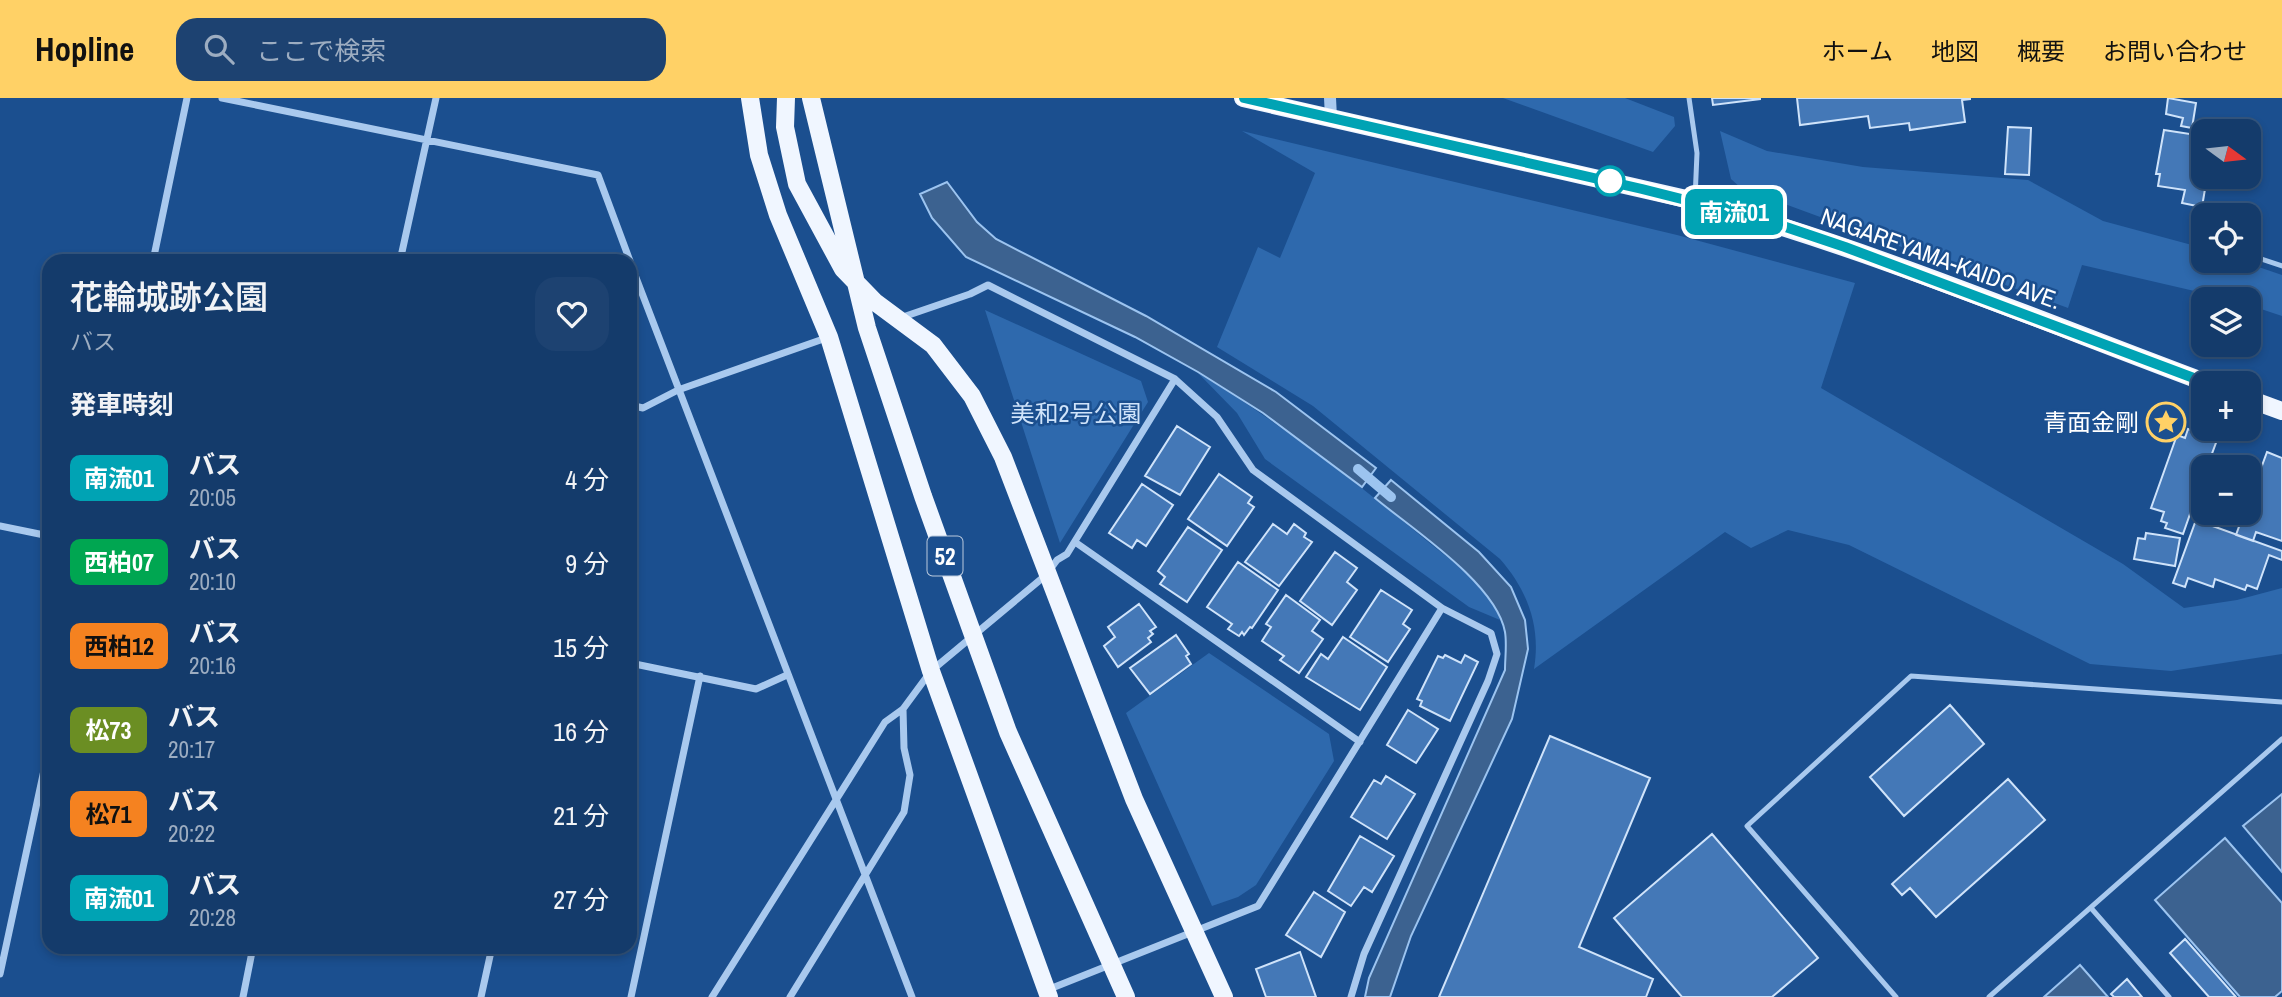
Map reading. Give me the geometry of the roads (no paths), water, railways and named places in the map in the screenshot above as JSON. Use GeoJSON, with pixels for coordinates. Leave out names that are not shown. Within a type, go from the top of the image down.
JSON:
{"type":"FeatureCollection","features":[{"type":"Feature","properties":{"kind":"main road"},"geometry":{"type":"LineString","coordinates":[[750,98],[759,155],[778,215],[829,337],[930,671],[1048,994]]}},
{"type":"Feature","properties":{"kind":"main road"},"geometry":{"type":"LineString","coordinates":[[786,98],[785,127],[797,184],[843,270],[875,303],[933,345],[972,396],[1003,457],[1134,799],[1224,997]]}},
{"type":"Feature","properties":{"kind":"main road","name":"52"},"geometry":{"type":"LineString","coordinates":[[811,98],[867,328],[923,496],[1008,732],[1126,997]]}},
{"type":"Feature","properties":{"kind":"main road","name":"NAGAREYAMA-KAIDO AVE."},"geometry":{"type":"LineString","coordinates":[[1244,98],[1695,201],[1845,247],[2191,377]]}},
{"type":"Feature","properties":{"kind":"main road"},"geometry":{"type":"LineString","coordinates":[[2261,403],[2282,411]]}},
{"type":"Feature","properties":{"kind":"street"},"geometry":{"type":"LineString","coordinates":[[154,254],[187,98]]}},
{"type":"Feature","properties":{"kind":"street"},"geometry":{"type":"LineString","coordinates":[[222,98],[598,174],[627,254]]}},
{"type":"Feature","properties":{"kind":"street"},"geometry":{"type":"LineString","coordinates":[[402,254],[436,98]]}},
{"type":"Feature","properties":{"kind":"street"},"geometry":{"type":"LineString","coordinates":[[1330,98],[1331,117]]}},
{"type":"Feature","properties":{"kind":"street"},"geometry":{"type":"LineString","coordinates":[[637,280],[912,997]]}},
{"type":"Feature","properties":{"kind":"street"},"geometry":{"type":"LineString","coordinates":[[899,318],[970,294],[988,285],[1175,379],[1217,417],[1254,471],[1442,608],[1491,633],[1497,654],[1488,681],[1364,954],[1350,997]]}},
{"type":"Feature","properties":{"kind":"street"},"geometry":{"type":"LineString","coordinates":[[637,407],[643,408],[678,390],[829,337]]}},
{"type":"Feature","properties":{"kind":"street"},"geometry":{"type":"LineString","coordinates":[[712,997],[885,722],[903,709],[930,671],[1046,575],[1057,560],[1067,554],[1175,379]]}},
{"type":"Feature","properties":{"kind":"street"},"geometry":{"type":"LineString","coordinates":[[0,526],[42,535]]}},
{"type":"Feature","properties":{"kind":"street"},"geometry":{"type":"LineString","coordinates":[[1075,542],[1360,742]]}},
{"type":"Feature","properties":{"kind":"street"},"geometry":{"type":"LineString","coordinates":[[1048,994],[1194,930],[1258,906],[1442,608]]}},
{"type":"Feature","properties":{"kind":"street"},"geometry":{"type":"LineString","coordinates":[[637,664],[756,689],[787,675]]}},
{"type":"Feature","properties":{"kind":"street"},"geometry":{"type":"LineString","coordinates":[[631,997],[701,677]]}},
{"type":"Feature","properties":{"kind":"street"},"geometry":{"type":"LineString","coordinates":[[790,997],[904,812],[909,790],[903,709]]}},
{"type":"Feature","properties":{"kind":"street"},"geometry":{"type":"LineString","coordinates":[[0,974],[42,779]]}},
{"type":"Feature","properties":{"kind":"street"},"geometry":{"type":"LineString","coordinates":[[243,997],[252,954]]}},
{"type":"Feature","properties":{"kind":"street"},"geometry":{"type":"LineString","coordinates":[[481,997],[490,954]]}},
{"type":"Feature","properties":{"kind":"lane"},"geometry":{"type":"LineString","coordinates":[[1689,98],[1697,153],[1695,201]]}},
{"type":"Feature","properties":{"kind":"lane"},"geometry":{"type":"LineString","coordinates":[[2261,259],[2282,266]]}},
{"type":"Feature","properties":{"kind":"lane"},"geometry":{"type":"LineString","coordinates":[[1896,997],[1746,825],[1911,677],[2282,702]]}},
{"type":"Feature","properties":{"kind":"lane"},"geometry":{"type":"LineString","coordinates":[[1989,997],[2282,739]]}},
{"type":"Feature","properties":{"kind":"lane"},"geometry":{"type":"LineString","coordinates":[[2091,908],[2169,997]]}},
{"type":"Feature","properties":{"kind":"waterway"},"geometry":{"type":"LineString","coordinates":[[1358,469],[1391,497]]}},
{"type":"Feature","properties":{"kind":"place","name":"青面金剛"},"geometry":{"type":"Point","coordinates":[2166,422]}},
{"type":"Feature","properties":{"kind":"park label","name":"美和2号公園"},"geometry":{"type":"Point","coordinates":[1076,413]}}]}
